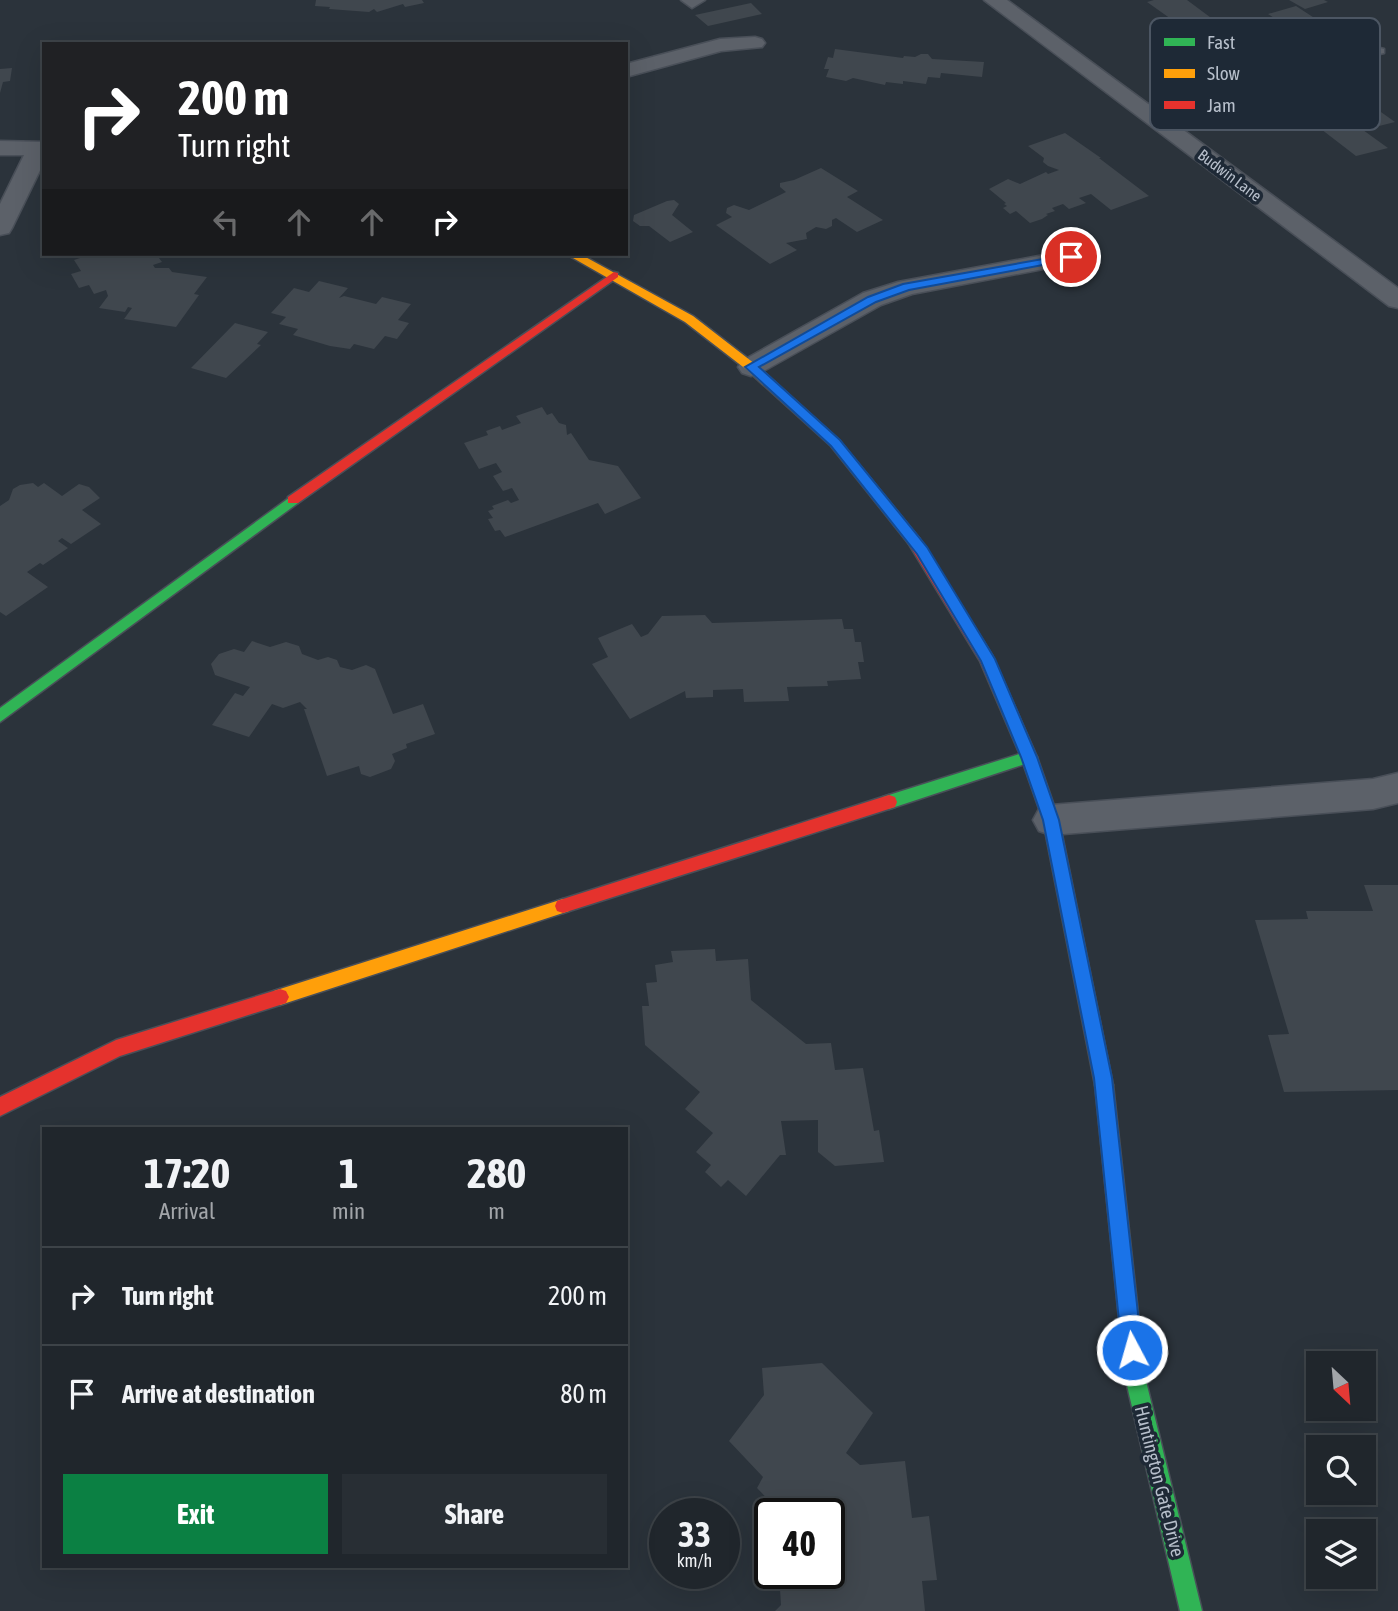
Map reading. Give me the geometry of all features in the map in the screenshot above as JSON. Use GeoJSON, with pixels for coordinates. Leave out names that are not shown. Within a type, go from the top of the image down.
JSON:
{"type":"FeatureCollection","features":[{"type":"Feature","properties":{"kind":"street","name":"Budwin Lane"},"geometry":{"type":"LineString","coordinates":[[995,0],[1150,115]]}},
{"type":"Feature","properties":{"kind":"street"},"geometry":{"type":"LineString","coordinates":[[628,70],[720,45],[755,43]]}},
{"type":"Feature","properties":{"kind":"street","name":"Budwin Lane"},"geometry":{"type":"LineString","coordinates":[[1170,130],[1398,300]]}},
{"type":"Feature","properties":{"kind":"street"},"geometry":{"type":"LineString","coordinates":[[0,148],[41,149],[0,228]]}},
{"type":"Feature","properties":{"kind":"street","name":"Huntington Gate Drive"},"geometry":{"type":"LineString","coordinates":[[576,256],[690,319],[751,367],[835,443],[922,551],[987,659],[1029,757],[1051,820],[1103,1078],[1135,1377],[1191,1611]]}},
{"type":"Feature","properties":{"kind":"street"},"geometry":{"type":"LineString","coordinates":[[751,367],[872,299],[907,287],[1071,257]]}},
{"type":"Feature","properties":{"kind":"street"},"geometry":{"type":"LineString","coordinates":[[0,716],[334,470],[614,275]]}},
{"type":"Feature","properties":{"kind":"street"},"geometry":{"type":"LineString","coordinates":[[0,1107],[116,1049],[1029,757]]}},
{"type":"Feature","properties":{"kind":"street"},"geometry":{"type":"LineString","coordinates":[[1051,820],[1360,796],[1398,788]]}},
{"type":"Feature","properties":{"kind":"lane"},"geometry":{"type":"LineString","coordinates":[[686,0],[692,5],[700,0]]}},
{"type":"Feature","properties":{"kind":"lane"},"geometry":{"type":"LineString","coordinates":[[1139,107],[1150,104]]}},
{"type":"Feature","properties":{"kind":"building"},"geometry":{"type":"Polygon","coordinates":[[[316,0],[422,0],[424,3],[405,7],[403,4],[369,12],[315,6],[316,0]]]}},
{"type":"Feature","properties":{"kind":"building"},"geometry":{"type":"Polygon","coordinates":[[[1187,0],[1211,18],[1170,18],[1147,2],[1187,0]]]}},
{"type":"Feature","properties":{"kind":"building"},"geometry":{"type":"Polygon","coordinates":[[[1289,0],[1324,0],[1328,2],[1305,9],[1289,0]]]}},
{"type":"Feature","properties":{"kind":"building"},"geometry":{"type":"Polygon","coordinates":[[[751,3],[762,14],[708,26],[695,15],[751,3]]]}},
{"type":"Feature","properties":{"kind":"building"},"geometry":{"type":"Polygon","coordinates":[[[1296,6],[1314,18],[1274,18],[1268,14],[1296,6]]]}},
{"type":"Feature","properties":{"kind":"building"},"geometry":{"type":"Polygon","coordinates":[[[835,49],[903,58],[928,54],[932,59],[984,62],[982,77],[941,73],[940,78],[928,77],[926,84],[903,81],[903,84],[886,82],[885,85],[853,78],[846,81],[826,77],[829,69],[824,69],[828,57],[833,58],[835,49]]]}},
{"type":"Feature","properties":{"kind":"building"},"geometry":{"type":"Polygon","coordinates":[[[12,68],[10,81],[3,82],[0,93],[0,69],[12,68]]]}},
{"type":"Feature","properties":{"kind":"building"},"geometry":{"type":"Polygon","coordinates":[[[1380,111],[1395,122],[1380,126],[1380,111]]]}},
{"type":"Feature","properties":{"kind":"building"},"geometry":{"type":"Polygon","coordinates":[[[1322,130],[1363,130],[1388,148],[1356,156],[1322,130]]]}},
{"type":"Feature","properties":{"kind":"building"},"geometry":{"type":"Polygon","coordinates":[[[1065,133],[1149,196],[1111,210],[1091,194],[1079,198],[1086,203],[1069,209],[1063,204],[1052,208],[1055,211],[1046,214],[1048,215],[1042,219],[1030,223],[1016,211],[1010,214],[1003,208],[1007,206],[1004,204],[1006,203],[989,189],[1008,179],[1020,184],[1046,172],[1048,174],[1059,170],[1048,166],[1043,162],[1044,158],[1028,146],[1065,133]]]}},
{"type":"Feature","properties":{"kind":"building"},"geometry":{"type":"Polygon","coordinates":[[[821,168],[858,191],[847,197],[883,220],[857,232],[836,218],[832,220],[832,226],[826,229],[816,227],[806,233],[807,239],[786,243],[797,250],[770,264],[716,225],[732,217],[726,213],[727,208],[734,205],[749,210],[786,192],[780,187],[780,183],[821,168]]]}},
{"type":"Feature","properties":{"kind":"building"},"geometry":{"type":"Polygon","coordinates":[[[674,200],[679,204],[672,215],[693,232],[670,242],[649,226],[640,226],[633,221],[634,215],[674,200]]]}},
{"type":"Feature","properties":{"kind":"building"},"geometry":{"type":"Polygon","coordinates":[[[86,256],[158,256],[162,262],[153,265],[155,268],[169,268],[172,272],[207,277],[194,294],[199,295],[176,327],[124,319],[132,308],[128,307],[125,312],[99,308],[108,296],[106,290],[94,294],[89,285],[79,288],[71,274],[81,271],[74,260],[86,256]]]}},
{"type":"Feature","properties":{"kind":"building"},"geometry":{"type":"Polygon","coordinates":[[[319,281],[348,288],[339,298],[344,296],[376,304],[382,297],[411,304],[398,320],[409,323],[397,339],[385,336],[374,349],[354,344],[350,349],[330,346],[293,335],[298,329],[279,324],[286,317],[271,313],[294,288],[309,292],[319,281]]]}},
{"type":"Feature","properties":{"kind":"building"},"geometry":{"type":"Polygon","coordinates":[[[235,323],[268,332],[257,344],[261,345],[226,378],[191,368],[235,323]]]}},
{"type":"Feature","properties":{"kind":"building"},"geometry":{"type":"Polygon","coordinates":[[[542,407],[547,415],[552,413],[559,423],[566,425],[567,435],[571,433],[589,460],[618,466],[641,498],[605,514],[598,503],[505,537],[500,530],[495,531],[488,519],[493,518],[488,511],[494,509],[492,506],[508,500],[511,503],[519,500],[512,488],[503,491],[493,476],[502,472],[496,463],[479,469],[464,443],[488,435],[486,431],[500,426],[502,430],[521,423],[516,416],[542,407]]]}},
{"type":"Feature","properties":{"kind":"building"},"geometry":{"type":"Polygon","coordinates":[[[33,483],[38,487],[44,483],[62,496],[79,484],[89,487],[100,498],[82,510],[101,524],[71,544],[62,538],[58,541],[68,548],[27,572],[48,587],[6,616],[0,612],[0,506],[9,500],[13,489],[33,483]]]}},
{"type":"Feature","properties":{"kind":"building"},"geometry":{"type":"Polygon","coordinates":[[[705,615],[712,623],[842,619],[844,629],[853,629],[855,642],[861,642],[864,662],[858,662],[861,679],[827,681],[828,686],[787,687],[789,701],[744,702],[743,689],[713,690],[713,697],[686,698],[685,691],[630,719],[592,664],[608,657],[598,638],[632,624],[641,637],[648,634],[662,616],[705,615]]]}},
{"type":"Feature","properties":{"kind":"building"},"geometry":{"type":"Polygon","coordinates":[[[252,641],[270,647],[286,642],[299,646],[302,654],[318,660],[328,657],[337,660],[340,667],[352,670],[366,665],[375,669],[393,714],[423,704],[435,734],[406,744],[407,748],[392,754],[395,761],[391,769],[370,777],[361,774],[359,766],[327,776],[304,709],[307,709],[300,702],[283,708],[272,704],[249,737],[212,725],[235,693],[243,696],[250,687],[215,675],[211,664],[219,654],[234,649],[244,652],[252,641]]]}},
{"type":"Feature","properties":{"kind":"building"},"geometry":{"type":"Polygon","coordinates":[[[1364,885],[1398,885],[1398,1090],[1284,1092],[1268,1035],[1289,1034],[1255,920],[1308,919],[1306,911],[1373,911],[1364,885]]]}},
{"type":"Feature","properties":{"kind":"building"},"geometry":{"type":"Polygon","coordinates":[[[715,949],[716,961],[748,959],[751,1000],[806,1044],[831,1043],[835,1070],[863,1068],[874,1131],[879,1130],[884,1162],[835,1166],[818,1152],[818,1120],[781,1121],[786,1155],[780,1155],[746,1196],[728,1180],[721,1187],[705,1172],[711,1165],[696,1152],[713,1133],[685,1109],[700,1092],[645,1045],[642,1006],[649,1006],[646,983],[657,982],[655,965],[673,962],[671,951],[715,949]]]}},
{"type":"Feature","properties":{"kind":"building"},"geometry":{"type":"Polygon","coordinates":[[[822,1363],[873,1413],[846,1453],[860,1465],[905,1461],[912,1518],[929,1516],[937,1580],[922,1581],[925,1611],[775,1611],[781,1605],[780,1589],[845,1589],[845,1498],[767,1498],[757,1488],[763,1477],[729,1441],[764,1395],[762,1368],[822,1363]]]}},
{"type":"Feature","properties":{"kind":"traffic: fast"},"geometry":{"type":"LineString","coordinates":[[0,716],[293,500]]}},
{"type":"Feature","properties":{"kind":"traffic: fast"},"geometry":{"type":"LineString","coordinates":[[889,802],[1029,757]]}},
{"type":"Feature","properties":{"kind":"traffic: fast"},"geometry":{"type":"LineString","coordinates":[[1104,1085],[1135,1377],[1191,1611]]}},
{"type":"Feature","properties":{"kind":"traffic: slow"},"geometry":{"type":"LineString","coordinates":[[576,256],[689,319],[751,367],[835,443],[914,541]]}},
{"type":"Feature","properties":{"kind":"traffic: slow"},"geometry":{"type":"LineString","coordinates":[[280,997],[563,906]]}},
{"type":"Feature","properties":{"kind":"traffic: jam"},"geometry":{"type":"LineString","coordinates":[[293,500],[614,275]]}},
{"type":"Feature","properties":{"kind":"traffic: jam"},"geometry":{"type":"LineString","coordinates":[[914,541],[987,659],[1029,757],[1051,820],[1104,1085]]}},
{"type":"Feature","properties":{"kind":"traffic: jam"},"geometry":{"type":"LineString","coordinates":[[563,906],[889,802]]}},
{"type":"Feature","properties":{"kind":"traffic: jam"},"geometry":{"type":"LineString","coordinates":[[0,1107],[116,1049],[280,997]]}},
{"type":"Feature","properties":{"kind":"route"},"geometry":{"type":"LineString","coordinates":[[1071,257],[907,287],[872,299],[751,367],[835,443],[922,551],[987,659],[1029,757],[1051,820],[1103,1078],[1132,1350]]}}]}
